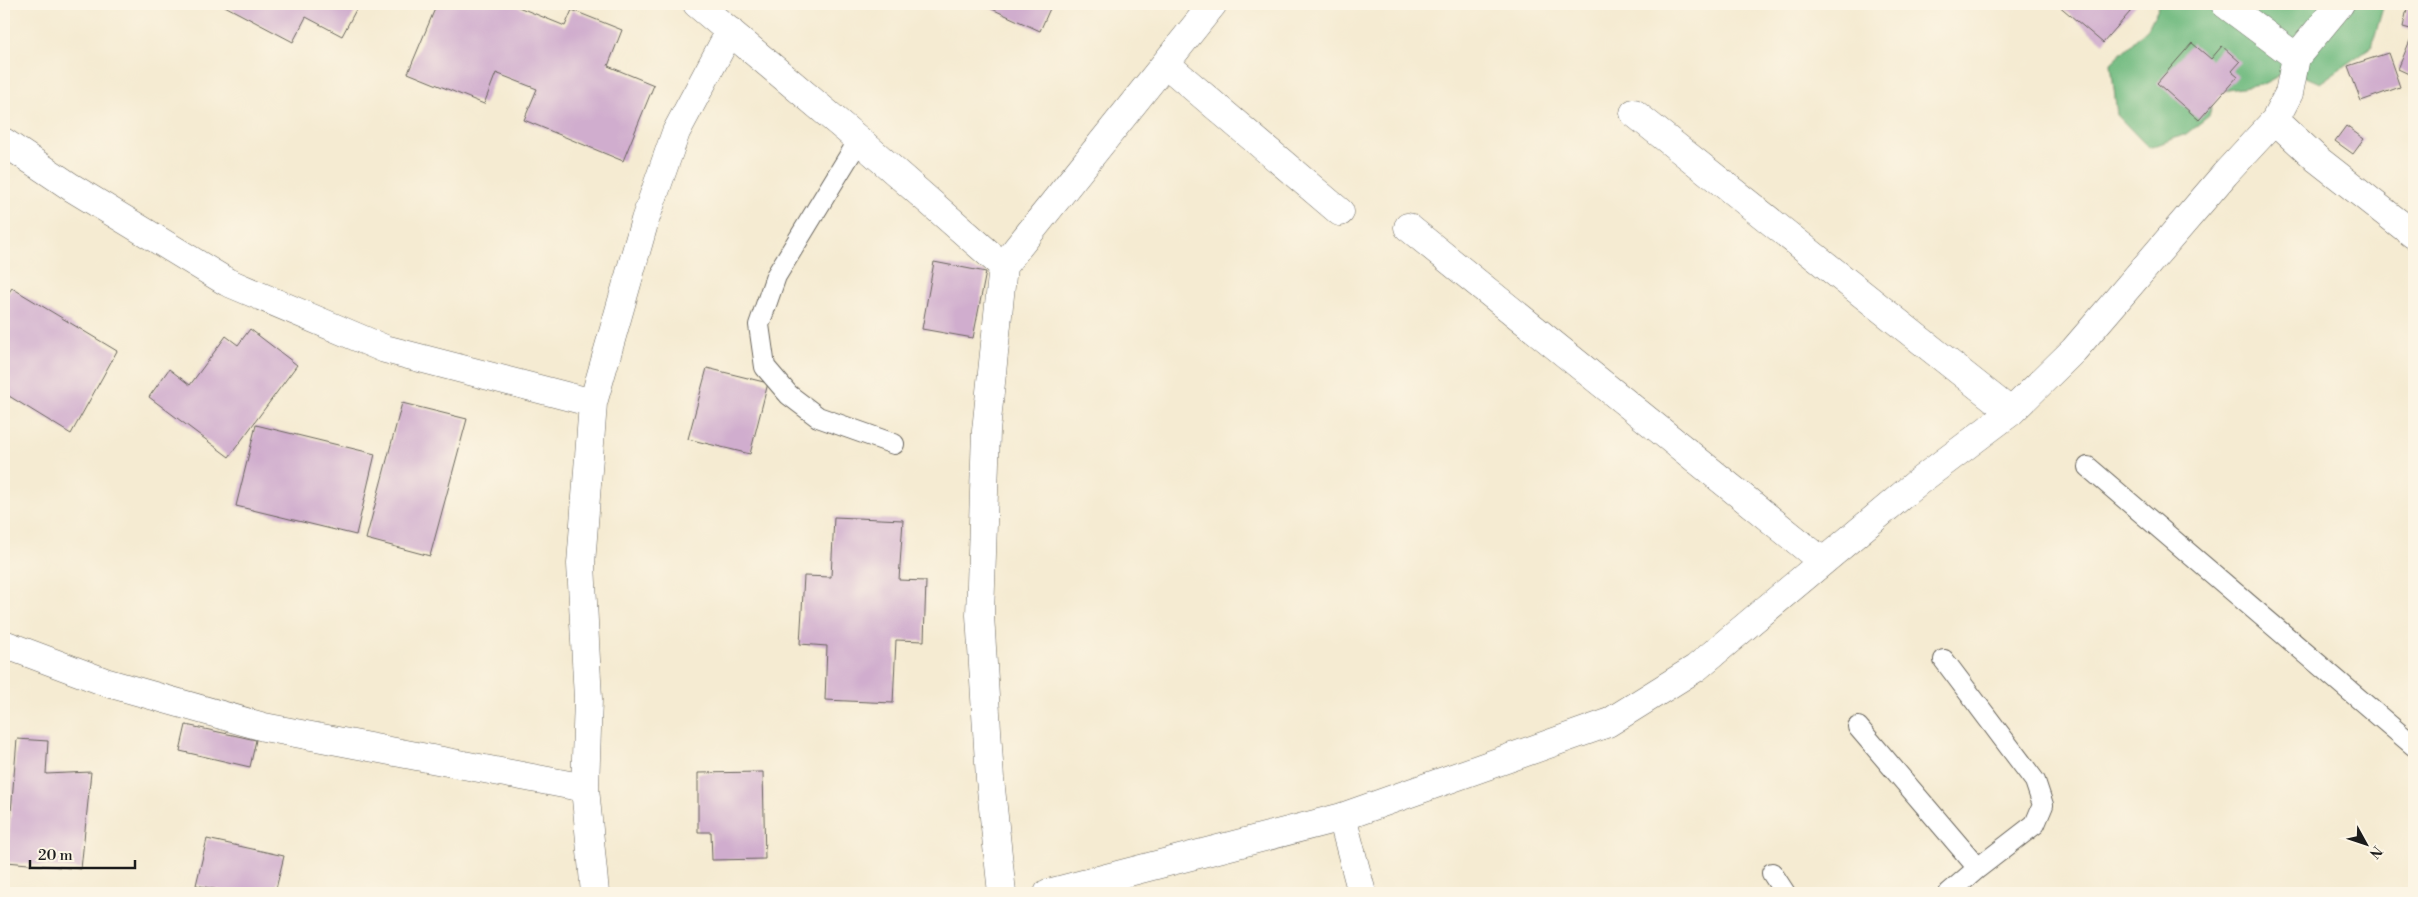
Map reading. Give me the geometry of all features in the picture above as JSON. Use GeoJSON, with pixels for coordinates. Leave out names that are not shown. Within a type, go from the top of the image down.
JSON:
{"type":"FeatureCollection","features":[{"type":"Feature","properties":{"kind":"street"},"geometry":{"type":"LineString","coordinates":[[696,4],[859,140],[1003,266]]}},
{"type":"Feature","properties":{"kind":"street"},"geometry":{"type":"LineString","coordinates":[[1002,893],[990,779],[980,614],[986,431],[1003,266],[1212,4]]}},
{"type":"Feature","properties":{"kind":"street"},"geometry":{"type":"LineString","coordinates":[[2224,4],[2296,57]]}},
{"type":"Feature","properties":{"kind":"street"},"geometry":{"type":"LineString","coordinates":[[1048,893],[1342,817],[1608,723],[1696,668],[1918,482],[2011,412],[2074,350],[2275,120],[2289,93],[2296,57],[2340,4]]}},
{"type":"Feature","properties":{"kind":"street"},"geometry":{"type":"LineString","coordinates":[[595,893],[585,788],[588,699],[581,564],[593,403],[645,220],[676,132],[730,31]]}},
{"type":"Feature","properties":{"kind":"street"},"geometry":{"type":"LineString","coordinates":[[1166,64],[1340,212]]}},
{"type":"Feature","properties":{"kind":"street"},"geometry":{"type":"LineString","coordinates":[[1634,113],[2011,412]]}},
{"type":"Feature","properties":{"kind":"street"},"geometry":{"type":"LineString","coordinates":[[2275,120],[2317,158],[2414,235]]}},
{"type":"Feature","properties":{"kind":"street"},"geometry":{"type":"LineString","coordinates":[[4,142],[71,187],[228,282],[384,349],[593,403]]}},
{"type":"Feature","properties":{"kind":"street"},"geometry":{"type":"LineString","coordinates":[[1408,227],[1822,561]]}},
{"type":"Feature","properties":{"kind":"street"},"geometry":{"type":"LineString","coordinates":[[4,644],[108,683],[264,727],[585,788]]}},
{"type":"Feature","properties":{"kind":"street"},"geometry":{"type":"LineString","coordinates":[[1342,817],[1362,893]]}},
{"type":"Feature","properties":{"kind":"lane"},"geometry":{"type":"LineString","coordinates":[[859,140],[776,276],[759,325],[765,367],[789,395],[818,417],[894,444]]}},
{"type":"Feature","properties":{"kind":"lane"},"geometry":{"type":"LineString","coordinates":[[2088,467],[2414,746]]}},
{"type":"Feature","properties":{"kind":"lane"},"geometry":{"type":"LineString","coordinates":[[1944,660],[2035,781],[2043,805],[2035,824],[1949,893]]}},
{"type":"Feature","properties":{"kind":"lane"},"geometry":{"type":"LineString","coordinates":[[1858,727],[1978,868]]}},
{"type":"Feature","properties":{"kind":"lane"},"geometry":{"type":"LineString","coordinates":[[1772,873],[1785,893]]}},
{"type":"Feature","properties":{"kind":"green space"},"geometry":{"type":"Polygon","coordinates":[[[2160,4],[2384,4],[2372,46],[2320,83],[2290,70],[2261,85],[2215,92],[2209,116],[2186,134],[2149,148],[2117,115],[2111,63],[2148,28],[2160,4]]]}},
{"type":"Feature","properties":{"kind":"building"},"geometry":{"type":"Polygon","coordinates":[[[221,4],[359,4],[342,36],[306,17],[293,42],[221,4]]]}},
{"type":"Feature","properties":{"kind":"building"},"geometry":{"type":"Polygon","coordinates":[[[437,4],[511,4],[565,26],[572,10],[622,30],[608,66],[654,85],[623,161],[524,120],[537,89],[496,73],[484,104],[408,73],[437,4]]]}},
{"type":"Feature","properties":{"kind":"building"},"geometry":{"type":"Polygon","coordinates":[[[981,4],[1052,4],[1040,31],[981,4]]]}},
{"type":"Feature","properties":{"kind":"building"},"geometry":{"type":"Polygon","coordinates":[[[2057,4],[2137,4],[2103,43],[2057,4]]]}},
{"type":"Feature","properties":{"kind":"building"},"geometry":{"type":"Polygon","coordinates":[[[2408,4],[2414,4],[2414,30],[2403,27],[2408,4]]]}},
{"type":"Feature","properties":{"kind":"building"},"geometry":{"type":"Polygon","coordinates":[[[2414,31],[2414,68],[2411,75],[2398,69],[2414,31]]]}},
{"type":"Feature","properties":{"kind":"building"},"geometry":{"type":"Polygon","coordinates":[[[2192,43],[2211,59],[2222,46],[2240,62],[2232,71],[2238,76],[2199,120],[2157,83],[2192,43]]]}},
{"type":"Feature","properties":{"kind":"building"},"geometry":{"type":"Polygon","coordinates":[[[2388,53],[2400,87],[2361,101],[2348,66],[2388,53]]]}},
{"type":"Feature","properties":{"kind":"building"},"geometry":{"type":"Polygon","coordinates":[[[2346,126],[2364,139],[2353,154],[2335,141],[2346,126]]]}},
{"type":"Feature","properties":{"kind":"building"},"geometry":{"type":"Polygon","coordinates":[[[934,262],[986,272],[973,338],[922,329],[934,262]]]}},
{"type":"Feature","properties":{"kind":"building"},"geometry":{"type":"Polygon","coordinates":[[[12,288],[117,351],[71,434],[4,393],[4,299],[12,288]]]}},
{"type":"Feature","properties":{"kind":"building"},"geometry":{"type":"Polygon","coordinates":[[[250,329],[297,365],[229,457],[149,397],[169,369],[190,385],[226,336],[238,345],[250,329]]]}},
{"type":"Feature","properties":{"kind":"building"},"geometry":{"type":"Polygon","coordinates":[[[707,368],[768,383],[750,454],[688,439],[707,368]]]}},
{"type":"Feature","properties":{"kind":"building"},"geometry":{"type":"Polygon","coordinates":[[[402,403],[467,419],[430,556],[366,539],[402,403]]]}},
{"type":"Feature","properties":{"kind":"building"},"geometry":{"type":"Polygon","coordinates":[[[256,425],[375,454],[356,535],[236,506],[256,425]]]}},
{"type":"Feature","properties":{"kind":"building"},"geometry":{"type":"Polygon","coordinates":[[[834,517],[903,520],[899,580],[926,581],[924,641],[896,640],[893,703],[825,700],[827,646],[800,644],[804,576],[831,577],[834,517]]]}},
{"type":"Feature","properties":{"kind":"building"},"geometry":{"type":"Polygon","coordinates":[[[186,725],[256,740],[250,767],[180,751],[186,725]]]}},
{"type":"Feature","properties":{"kind":"building"},"geometry":{"type":"Polygon","coordinates":[[[17,739],[48,741],[46,774],[91,772],[81,869],[7,862],[17,739]]]}},
{"type":"Feature","properties":{"kind":"building"},"geometry":{"type":"Polygon","coordinates":[[[763,772],[765,859],[712,860],[711,832],[698,832],[698,773],[763,772]]]}},
{"type":"Feature","properties":{"kind":"building"},"geometry":{"type":"Polygon","coordinates":[[[207,839],[284,856],[275,893],[232,893],[196,885],[207,839]]]}}]}
